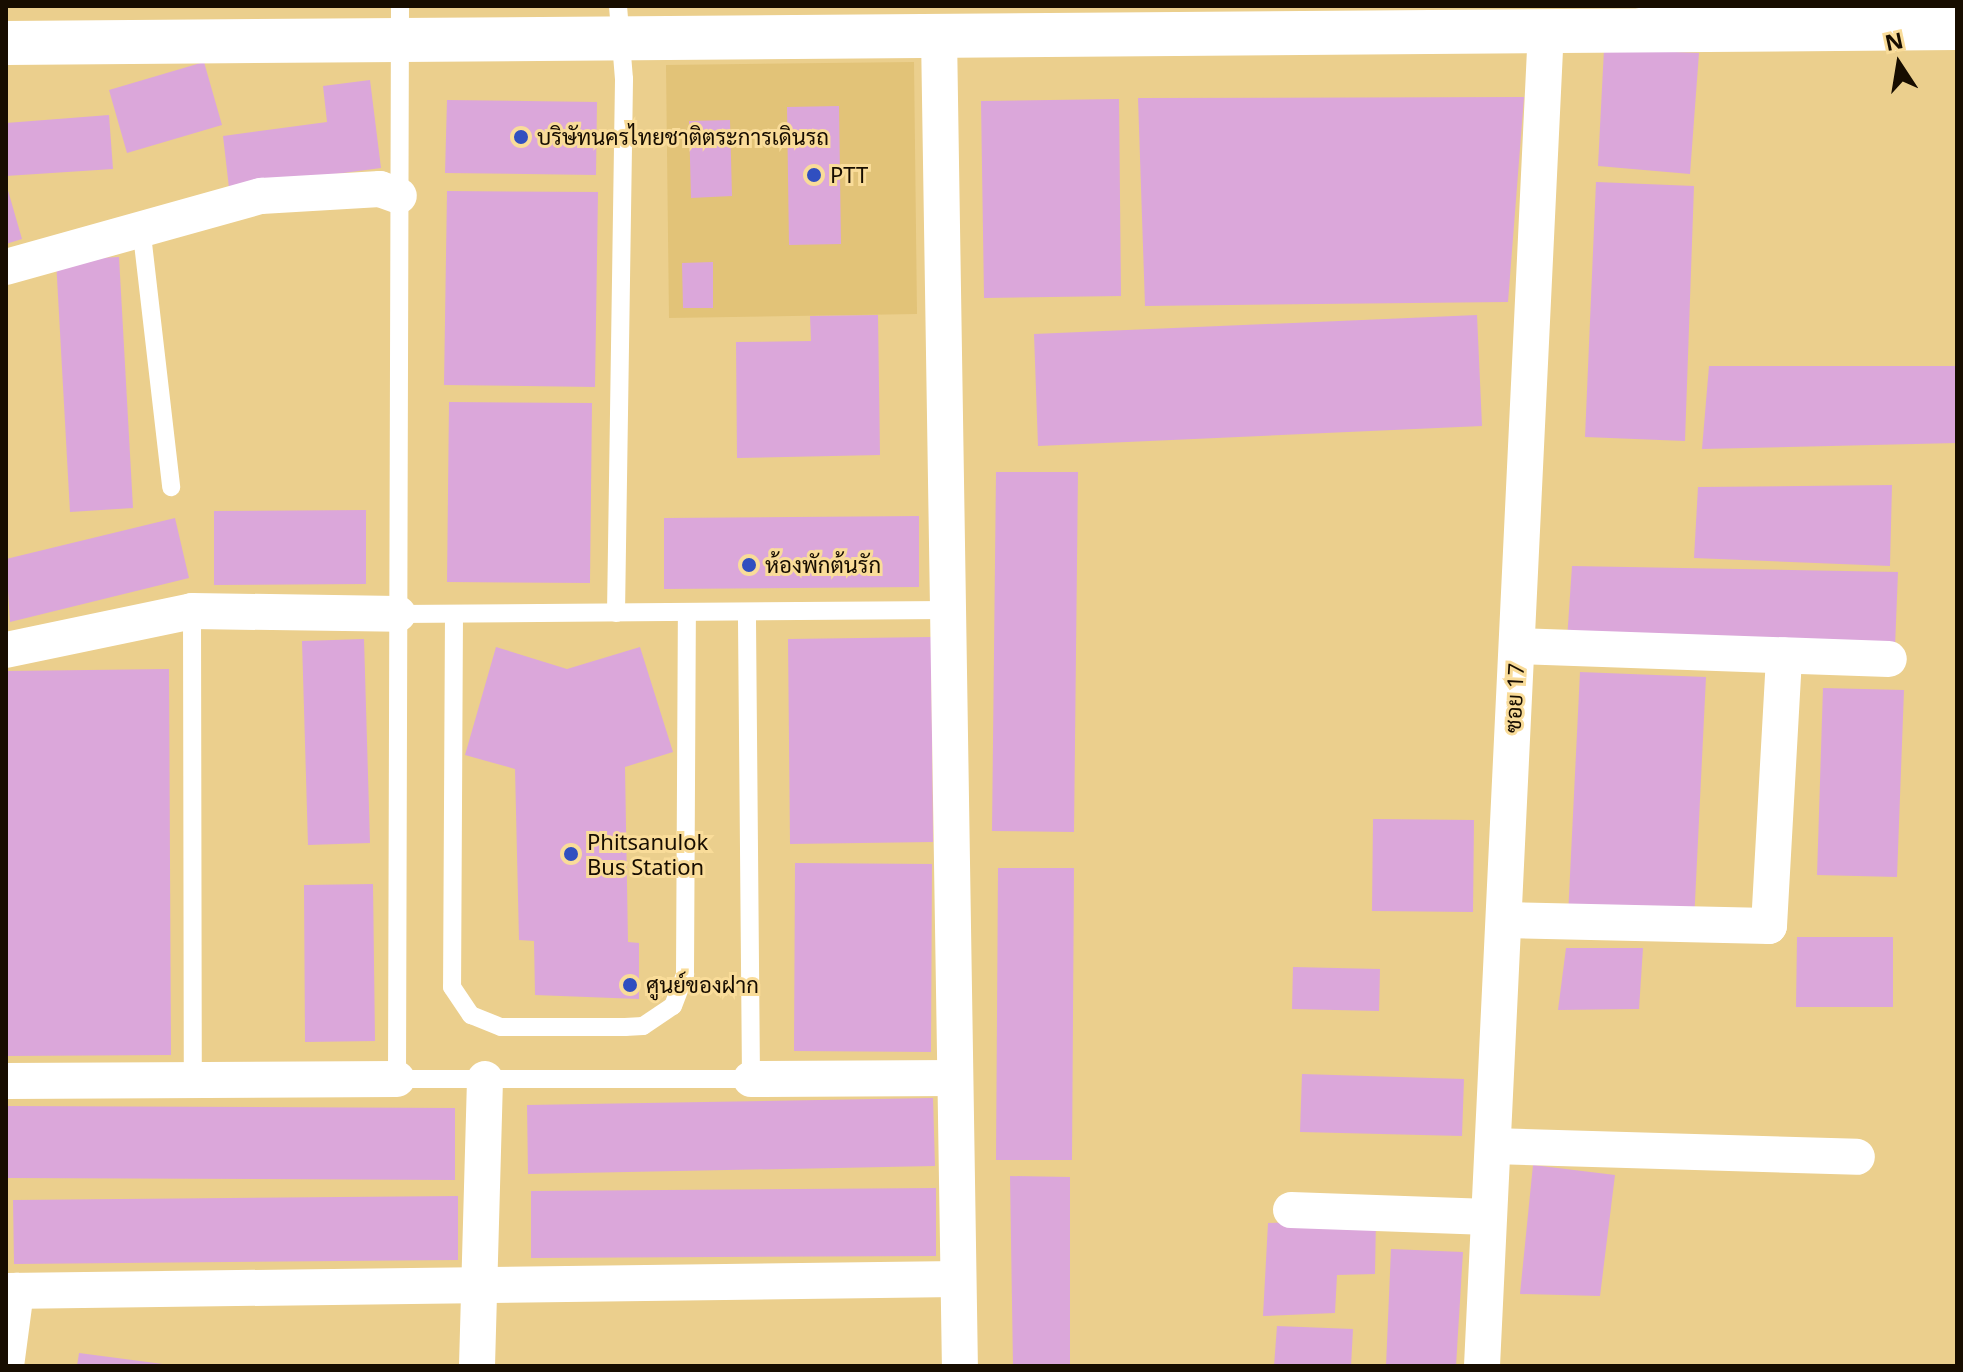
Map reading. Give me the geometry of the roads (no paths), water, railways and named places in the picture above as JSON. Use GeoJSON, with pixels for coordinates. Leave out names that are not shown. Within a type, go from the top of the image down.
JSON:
{"type":"FeatureCollection","features":[{"type":"Feature","properties":{"kind":"main road"},"geometry":{"type":"LineString","coordinates":[[1642,30],[1720,6]]}},
{"type":"Feature","properties":{"kind":"main road"},"geometry":{"type":"LineString","coordinates":[[6,43],[400,23],[620,22],[939,35],[1957,28]]}},
{"type":"Feature","properties":{"kind":"street","name":"ซอย 17"},"geometry":{"type":"LineString","coordinates":[[1482,1366],[1546,31]]}},
{"type":"Feature","properties":{"kind":"street"},"geometry":{"type":"LineString","coordinates":[[939,35],[960,1366]]}},
{"type":"Feature","properties":{"kind":"street"},"geometry":{"type":"LineString","coordinates":[[6,267],[141,226],[261,196],[380,189],[399,196]]}},
{"type":"Feature","properties":{"kind":"street"},"geometry":{"type":"LineString","coordinates":[[6,650],[192,611],[398,614]]}},
{"type":"Feature","properties":{"kind":"street"},"geometry":{"type":"LineString","coordinates":[[1517,646],[1889,659]]}},
{"type":"Feature","properties":{"kind":"street"},"geometry":{"type":"LineString","coordinates":[[1504,920],[1769,926],[1784,655]]}},
{"type":"Feature","properties":{"kind":"street"},"geometry":{"type":"LineString","coordinates":[[751,1079],[955,1078]]}},
{"type":"Feature","properties":{"kind":"street"},"geometry":{"type":"LineString","coordinates":[[6,1081],[397,1079]]}},
{"type":"Feature","properties":{"kind":"street"},"geometry":{"type":"LineString","coordinates":[[477,1366],[484,1285],[485,1079]]}},
{"type":"Feature","properties":{"kind":"street"},"geometry":{"type":"LineString","coordinates":[[1493,1146],[1857,1157]]}},
{"type":"Feature","properties":{"kind":"street"},"geometry":{"type":"LineString","coordinates":[[1291,1210],[1489,1217]]}},
{"type":"Feature","properties":{"kind":"street"},"geometry":{"type":"LineString","coordinates":[[6,1366],[11,1291],[958,1279]]}},
{"type":"Feature","properties":{"kind":"lane"},"geometry":{"type":"LineString","coordinates":[[616,613],[620,22]]}},
{"type":"Feature","properties":{"kind":"lane"},"geometry":{"type":"LineString","coordinates":[[400,23],[397,1079],[751,1079],[747,612]]}},
{"type":"Feature","properties":{"kind":"lane"},"geometry":{"type":"LineString","coordinates":[[141,226],[171,487]]}},
{"type":"Feature","properties":{"kind":"lane"},"geometry":{"type":"LineString","coordinates":[[398,614],[948,610]]}},
{"type":"Feature","properties":{"kind":"lane"},"geometry":{"type":"LineString","coordinates":[[192,611],[193,1079]]}},
{"type":"Feature","properties":{"kind":"lane"},"geometry":{"type":"LineString","coordinates":[[454,614],[452,987],[471,1015],[501,1027],[625,1027],[666,1012],[685,974],[687,612]]}},
{"type":"Feature","properties":{"kind":"place","name":"บริษัทนครไทยชาติตระการเดินรถ"},"geometry":{"type":"Point","coordinates":[521,137]}},
{"type":"Feature","properties":{"kind":"place","name":"PTT"},"geometry":{"type":"Point","coordinates":[814,175]}},
{"type":"Feature","properties":{"kind":"place","name":"ห้องพักต้นรัก"},"geometry":{"type":"Point","coordinates":[749,565]}},
{"type":"Feature","properties":{"kind":"place","name":"Phitsanulok Bus Station"},"geometry":{"type":"Point","coordinates":[571,854]}},
{"type":"Feature","properties":{"kind":"place","name":"ศูนย์ของฝาก"},"geometry":{"type":"Point","coordinates":[630,985]}}]}
